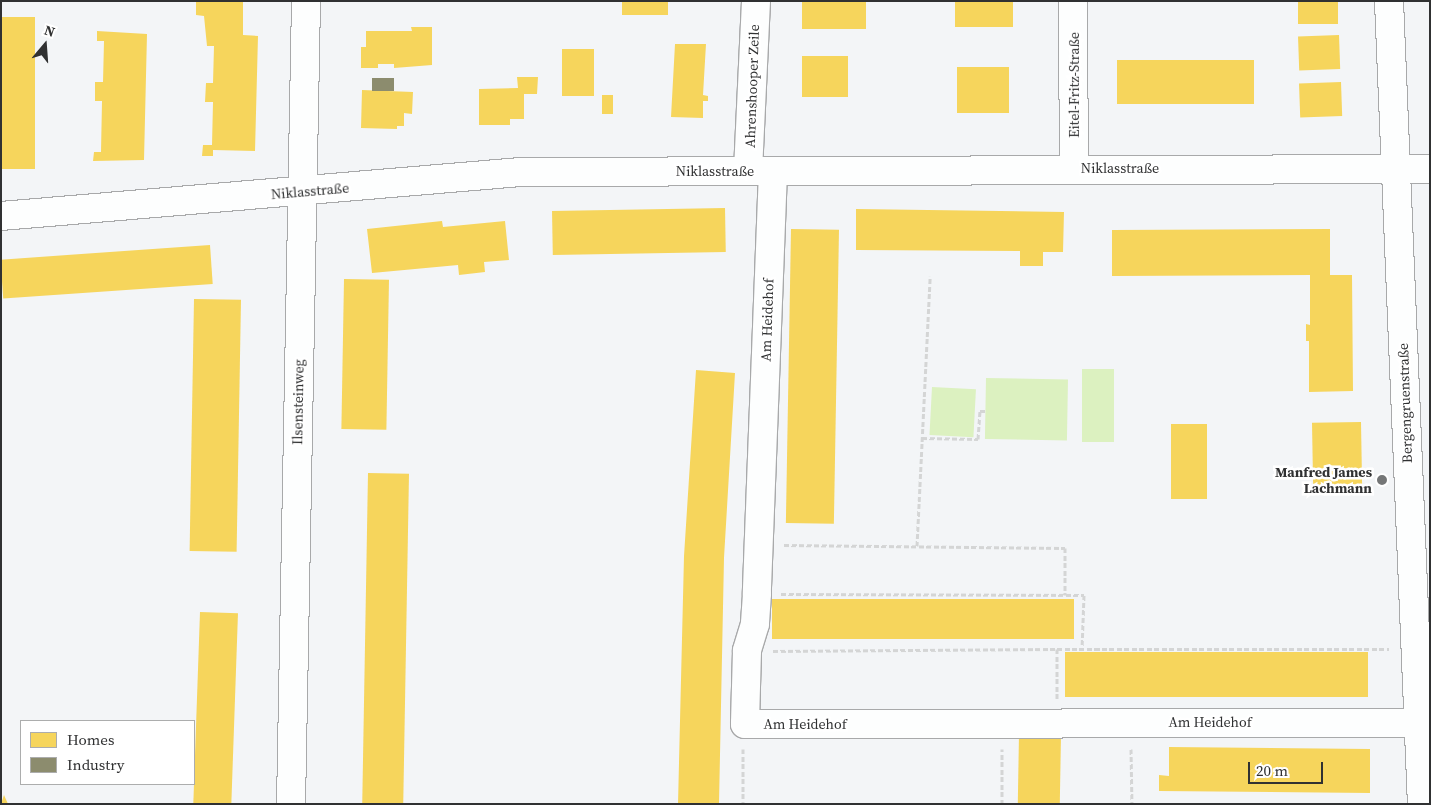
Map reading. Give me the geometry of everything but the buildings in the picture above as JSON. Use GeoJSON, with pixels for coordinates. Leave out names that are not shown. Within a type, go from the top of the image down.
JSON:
{"type":"FeatureCollection","features":[{"type":"Feature","properties":{"kind":"street","name":"Ilsensteinweg"},"geometry":{"type":"LineString","coordinates":[[291,804],[306,1]]}},
{"type":"Feature","properties":{"kind":"street","name":"Ahrenshooper Zeile"},"geometry":{"type":"LineString","coordinates":[[756,1],[760,171]]}},
{"type":"Feature","properties":{"kind":"street","name":"Eitel-Fritz-Straße"},"geometry":{"type":"LineString","coordinates":[[1073,1],[1074,168]]}},
{"type":"Feature","properties":{"kind":"street","name":"Bergengruenstraße"},"geometry":{"type":"LineString","coordinates":[[1389,1],[1422,804]]}},
{"type":"Feature","properties":{"kind":"street","name":"Niklasstraße"},"geometry":{"type":"LineString","coordinates":[[1,216],[521,172],[1074,168],[1430,169]]}},
{"type":"Feature","properties":{"kind":"street","name":"Am Heidehof"},"geometry":{"type":"LineString","coordinates":[[760,171],[757,594],[755,624],[746,651],[745,724],[1419,722]]}},
{"type":"Feature","properties":{"kind":"path"},"geometry":{"type":"LineString","coordinates":[[917,546],[930,276]]}},
{"type":"Feature","properties":{"kind":"path"},"geometry":{"type":"LineString","coordinates":[[922,438],[978,439],[980,411],[987,411]]}},
{"type":"Feature","properties":{"kind":"path"},"geometry":{"type":"LineString","coordinates":[[757,545],[1064,548],[1065,595]]}},
{"type":"Feature","properties":{"kind":"path"},"geometry":{"type":"LineString","coordinates":[[757,594],[1084,595],[1082,649]]}},
{"type":"Feature","properties":{"kind":"path"},"geometry":{"type":"LineString","coordinates":[[746,651],[1396,648]]}},
{"type":"Feature","properties":{"kind":"path"},"geometry":{"type":"LineString","coordinates":[[1057,649],[1057,722]]}},
{"type":"Feature","properties":{"kind":"path"},"geometry":{"type":"LineString","coordinates":[[1002,804],[1003,722]]}},
{"type":"Feature","properties":{"kind":"path"},"geometry":{"type":"LineString","coordinates":[[1131,722],[1132,804]]}},
{"type":"Feature","properties":{"kind":"path"},"geometry":{"type":"LineString","coordinates":[[743,804],[745,724]]}},
{"type":"Feature","properties":{"kind":"green space"},"geometry":{"type":"Polygon","coordinates":[[[1082,369],[1114,369],[1114,442],[1082,442],[1082,369]]]}},
{"type":"Feature","properties":{"kind":"green space"},"geometry":{"type":"Polygon","coordinates":[[[986,378],[1068,379],[1067,440],[985,439],[986,378]]]}},
{"type":"Feature","properties":{"kind":"green space"},"geometry":{"type":"Polygon","coordinates":[[[932,387],[976,389],[973,437],[929,435],[932,387]]]}},
{"type":"Feature","properties":{"kind":"place","name":"Manfred James Lachmann"},"geometry":{"type":"Point","coordinates":[1382,480]}}]}
